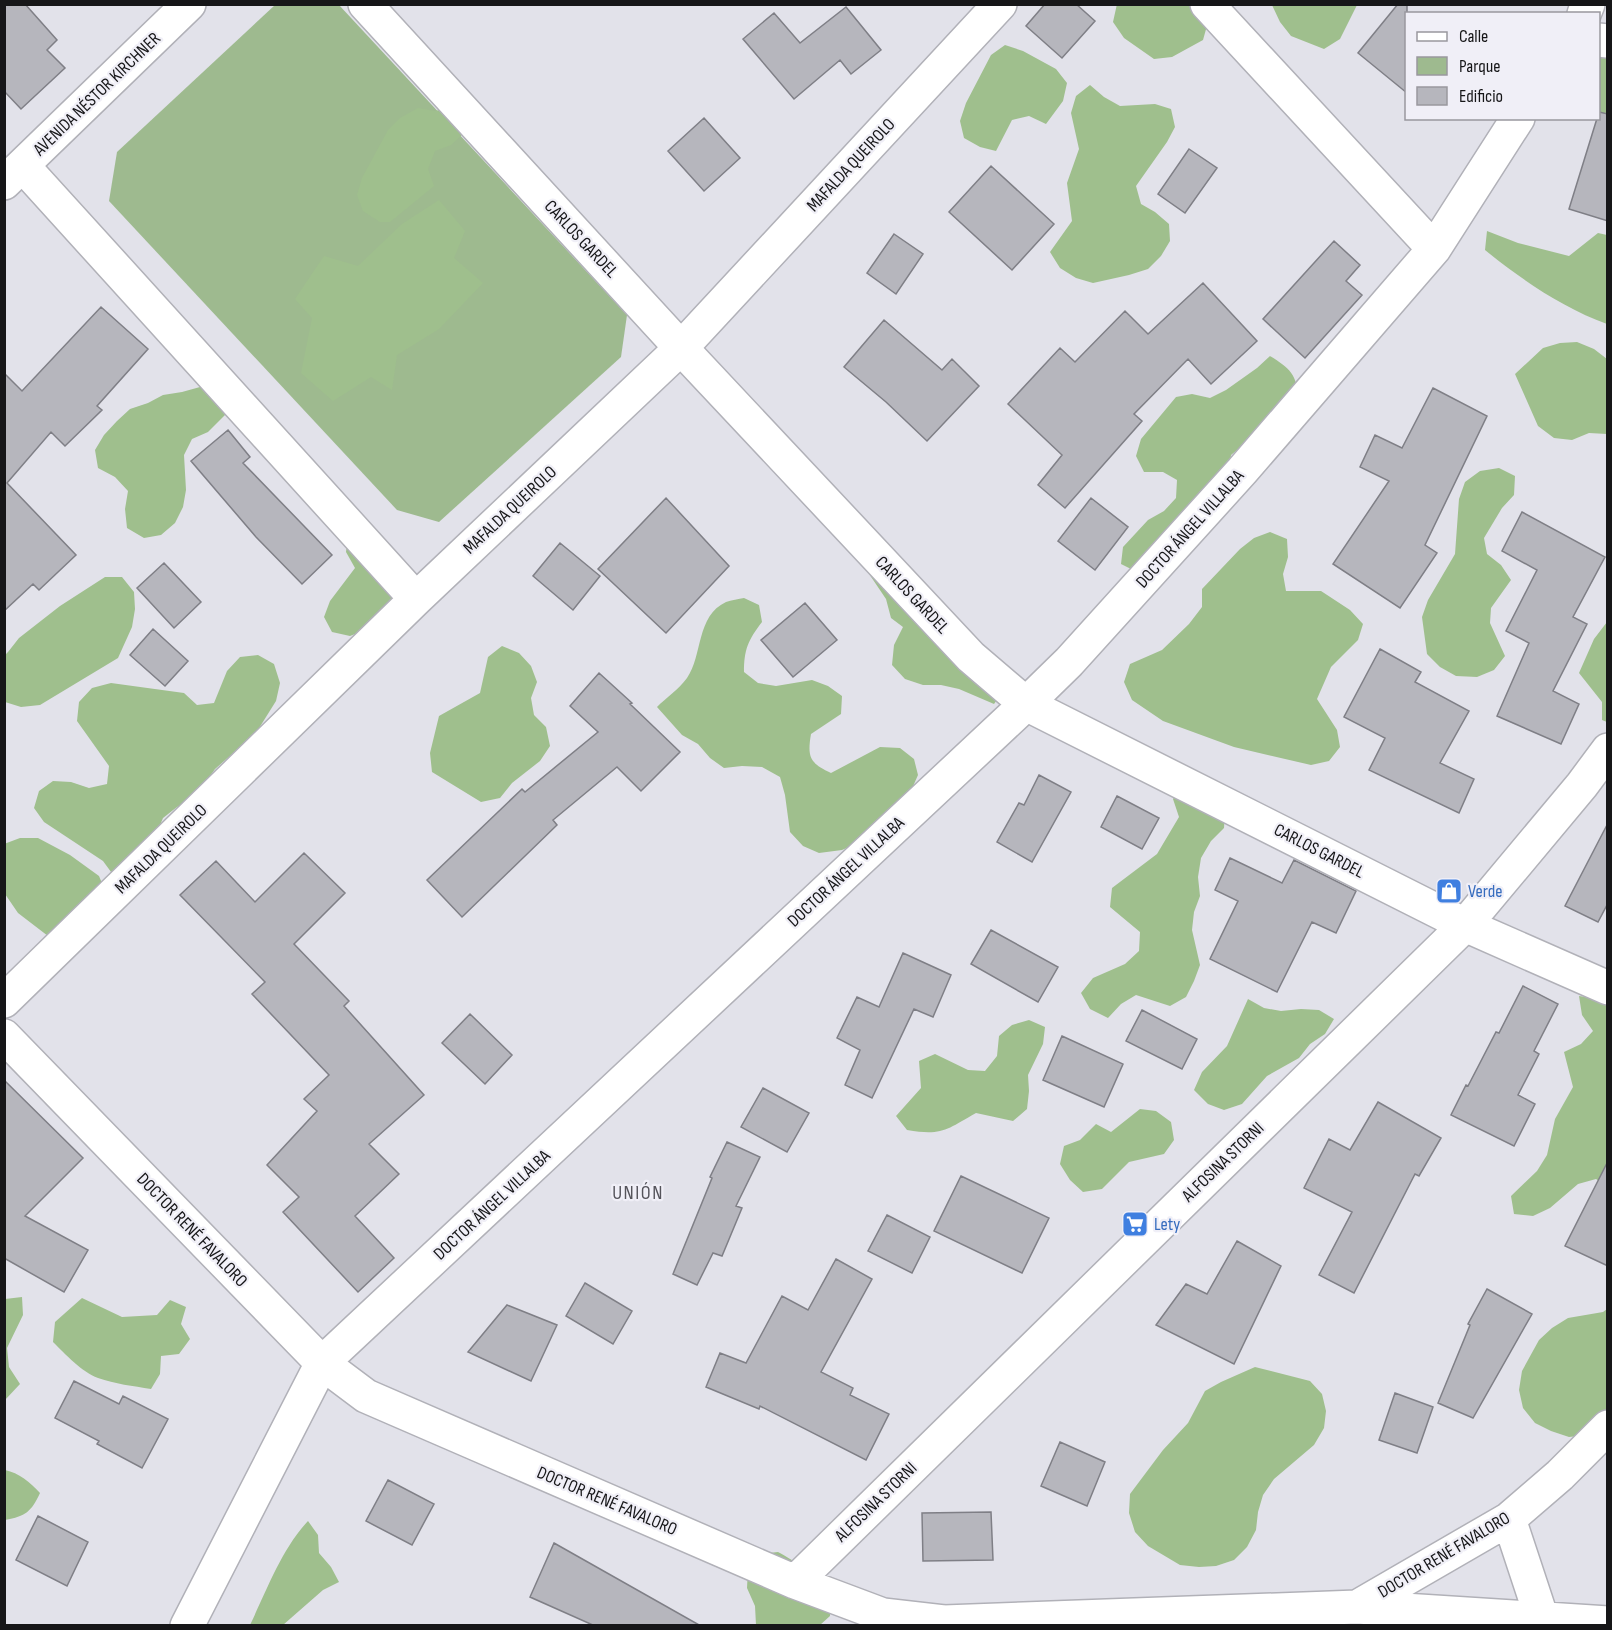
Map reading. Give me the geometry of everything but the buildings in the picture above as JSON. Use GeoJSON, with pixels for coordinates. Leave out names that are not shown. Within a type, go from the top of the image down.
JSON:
{"type":"FeatureCollection","features":[{"type":"Feature","properties":{"kind":"street","name":"AVENIDA NÉSTOR KIRCHNER"},"geometry":{"type":"LineString","coordinates":[[14,175],[189,4]]}},
{"type":"Feature","properties":{"kind":"street","name":"CARLOS GARDEL"},"geometry":{"type":"LineString","coordinates":[[364,4],[681,348],[971,657],[1026,704],[1465,924],[1608,988]]}},
{"type":"Feature","properties":{"kind":"street","name":"MAFALDA QUEIROLO"},"geometry":{"type":"LineString","coordinates":[[4,1001],[416,599],[681,348],[999,4]]}},
{"type":"Feature","properties":{"kind":"street"},"geometry":{"type":"LineString","coordinates":[[1207,4],[1434,249]]}},
{"type":"Feature","properties":{"kind":"street","name":"DOCTOR ÁNGEL VILLALBA"},"geometry":{"type":"LineString","coordinates":[[187,1626],[322,1363],[1069,662],[1242,471],[1434,249],[1517,120]]}},
{"type":"Feature","properties":{"kind":"street"},"geometry":{"type":"LineString","coordinates":[[14,175],[416,599]]}},
{"type":"Feature","properties":{"kind":"street","name":"ALFOSINA STORNI"},"geometry":{"type":"LineString","coordinates":[[795,1582],[1465,924],[1582,785],[1608,750]]}},
{"type":"Feature","properties":{"kind":"street","name":"DOCTOR RENÉ FAVALORO"},"geometry":{"type":"LineString","coordinates":[[4,1036],[322,1363],[366,1396],[882,1620],[944,1622],[1316,1617],[1357,1607],[1509,1519],[1560,1475],[1608,1427]]}},
{"type":"Feature","properties":{"kind":"street"},"geometry":{"type":"LineString","coordinates":[[1509,1519],[1542,1619]]}},
{"type":"Feature","properties":{"kind":"street","name":"DOCTOR RENÉ FAVALORO"},"geometry":{"type":"LineString","coordinates":[[1357,1607],[1608,1623]]}},
{"type":"Feature","properties":{"kind":"green space"},"geometry":{"type":"Polygon","coordinates":[[[1117,4],[1197,5],[1208,22],[1203,40],[1172,57],[1154,59],[1124,38],[1113,22],[1117,4]]]}},
{"type":"Feature","properties":{"kind":"green space"},"geometry":{"type":"Polygon","coordinates":[[[275,5],[339,5],[627,315],[621,357],[439,522],[397,510],[109,201],[117,152],[275,5]]]}},
{"type":"Feature","properties":{"kind":"green space"},"geometry":{"type":"Polygon","coordinates":[[[1272,5],[1357,5],[1340,39],[1324,49],[1291,36],[1280,22],[1272,5]]]}},
{"type":"Feature","properties":{"kind":"green space"},"geometry":{"type":"Polygon","coordinates":[[[1005,45],[1023,51],[1056,69],[1067,83],[1063,101],[1046,124],[1029,116],[1012,120],[996,151],[980,147],[964,138],[960,121],[966,103],[991,55],[1005,45]]]}},
{"type":"Feature","properties":{"kind":"green space"},"geometry":{"type":"Polygon","coordinates":[[[1607,54],[1607,133],[1600,116],[1601,56],[1607,54]]]}},
{"type":"Feature","properties":{"kind":"green space"},"geometry":{"type":"Polygon","coordinates":[[[1090,85],[1104,97],[1120,106],[1155,104],[1171,109],[1175,127],[1136,186],[1141,204],[1169,224],[1170,241],[1161,256],[1148,269],[1093,283],[1076,278],[1060,268],[1050,252],[1072,221],[1067,183],[1079,149],[1071,113],[1076,96],[1090,85]]]}},
{"type":"Feature","properties":{"kind":"green space"},"geometry":{"type":"Polygon","coordinates":[[[453,107],[464,133],[451,145],[435,151],[428,169],[434,186],[390,222],[380,222],[363,211],[357,195],[362,178],[388,130],[400,118],[418,108],[435,111],[453,107]]]}},
{"type":"Feature","properties":{"kind":"green space"},"geometry":{"type":"Polygon","coordinates":[[[439,200],[465,231],[454,258],[483,283],[439,329],[397,355],[392,390],[371,377],[333,401],[301,373],[312,318],[295,299],[324,256],[358,266],[402,224],[439,200]]]}},
{"type":"Feature","properties":{"kind":"green space"},"geometry":{"type":"Polygon","coordinates":[[[1487,231],[1518,243],[1569,256],[1598,233],[1607,235],[1607,324],[1559,301],[1499,261],[1485,250],[1487,231]]]}},
{"type":"Feature","properties":{"kind":"green space"},"geometry":{"type":"Polygon","coordinates":[[[1577,342],[1594,349],[1607,359],[1607,434],[1589,433],[1572,440],[1554,438],[1538,426],[1515,374],[1543,348],[1560,343],[1577,342]]]}},
{"type":"Feature","properties":{"kind":"green space"},"geometry":{"type":"Polygon","coordinates":[[[1270,356],[1291,373],[1299,399],[1231,455],[1229,475],[1137,572],[1121,564],[1123,547],[1148,520],[1164,511],[1176,498],[1177,480],[1163,472],[1144,472],[1136,456],[1141,439],[1176,397],[1192,394],[1210,398],[1226,390],[1270,356]]]}},
{"type":"Feature","properties":{"kind":"green space"},"geometry":{"type":"Polygon","coordinates":[[[218,382],[234,406],[208,432],[192,439],[184,455],[186,490],[183,507],[175,523],[161,535],[144,538],[127,528],[125,509],[128,491],[115,477],[98,468],[95,450],[104,435],[130,409],[163,395],[218,382]]]}},
{"type":"Feature","properties":{"kind":"green space"},"geometry":{"type":"Polygon","coordinates":[[[1499,468],[1515,476],[1514,495],[1502,508],[1484,538],[1487,554],[1501,565],[1511,580],[1491,608],[1490,623],[1505,656],[1494,670],[1477,677],[1456,676],[1440,667],[1427,654],[1422,617],[1428,600],[1455,554],[1459,499],[1465,482],[1480,471],[1499,468]]]}},
{"type":"Feature","properties":{"kind":"green space"},"geometry":{"type":"Polygon","coordinates":[[[1270,532],[1287,539],[1288,557],[1283,574],[1286,591],[1321,591],[1350,610],[1363,624],[1358,640],[1331,667],[1317,699],[1337,730],[1340,747],[1329,761],[1311,765],[1234,747],[1163,721],[1132,700],[1124,682],[1130,664],[1162,650],[1189,624],[1202,607],[1202,589],[1240,549],[1254,538],[1270,532]]]}},
{"type":"Feature","properties":{"kind":"green space"},"geometry":{"type":"Polygon","coordinates":[[[348,536],[402,590],[385,622],[350,636],[332,632],[324,617],[330,601],[355,568],[346,552],[348,536]]]}},
{"type":"Feature","properties":{"kind":"green space"},"geometry":{"type":"Polygon","coordinates":[[[855,553],[1004,690],[994,704],[959,689],[941,685],[923,685],[905,679],[892,665],[894,645],[903,627],[891,618],[886,599],[855,553]]]}},
{"type":"Feature","properties":{"kind":"green space"},"geometry":{"type":"Polygon","coordinates":[[[105,577],[122,577],[134,592],[135,609],[132,627],[118,658],[40,705],[21,707],[5,702],[5,655],[19,638],[60,606],[105,577]]]}},
{"type":"Feature","properties":{"kind":"green space"},"geometry":{"type":"Polygon","coordinates":[[[744,598],[759,605],[762,622],[748,646],[744,672],[758,683],[776,686],[812,680],[828,686],[842,696],[841,714],[811,734],[809,749],[814,763],[831,773],[880,747],[900,748],[914,759],[918,775],[903,809],[860,842],[842,850],[819,853],[803,846],[790,832],[780,777],[762,767],[724,768],[710,758],[698,744],[682,735],[657,707],[687,678],[696,658],[705,626],[716,608],[726,602],[744,598]]]}},
{"type":"Feature","properties":{"kind":"green space"},"geometry":{"type":"Polygon","coordinates":[[[1607,622],[1607,722],[1602,720],[1602,702],[1579,673],[1594,639],[1607,622]]]}},
{"type":"Feature","properties":{"kind":"green space"},"geometry":{"type":"Polygon","coordinates":[[[502,646],[519,653],[531,666],[537,682],[531,698],[534,715],[546,727],[550,746],[540,761],[512,783],[500,798],[481,802],[432,772],[430,753],[439,716],[480,693],[488,657],[502,646]]]}},
{"type":"Feature","properties":{"kind":"green space"},"geometry":{"type":"Polygon","coordinates":[[[258,655],[274,664],[280,683],[276,701],[256,733],[215,769],[194,799],[177,807],[163,818],[149,851],[114,876],[103,861],[44,822],[34,808],[39,791],[53,781],[71,782],[89,788],[107,784],[109,766],[77,721],[79,702],[92,688],[111,683],[184,693],[197,705],[214,703],[227,671],[240,657],[258,655]]]}},
{"type":"Feature","properties":{"kind":"green space"},"geometry":{"type":"Polygon","coordinates":[[[1182,783],[1225,812],[1224,828],[1211,841],[1201,858],[1198,877],[1200,896],[1194,912],[1192,930],[1200,965],[1186,997],[1170,1006],[1136,995],[1121,1004],[1108,1018],[1090,1009],[1081,993],[1093,978],[1125,964],[1139,951],[1140,932],[1110,907],[1112,888],[1157,854],[1179,817],[1173,799],[1182,783]]]}},
{"type":"Feature","properties":{"kind":"green space"},"geometry":{"type":"Polygon","coordinates":[[[20,838],[38,838],[70,855],[99,876],[106,893],[48,936],[18,913],[5,894],[4,844],[20,838]]]}},
{"type":"Feature","properties":{"kind":"green space"},"geometry":{"type":"Polygon","coordinates":[[[1579,996],[1607,1000],[1607,1186],[1596,1179],[1578,1184],[1550,1208],[1533,1216],[1514,1214],[1511,1196],[1537,1171],[1547,1155],[1555,1119],[1573,1087],[1564,1052],[1581,1044],[1593,1031],[1582,1015],[1579,996]]]}},
{"type":"Feature","properties":{"kind":"green space"},"geometry":{"type":"Polygon","coordinates":[[[1248,999],[1264,1008],[1281,1011],[1319,1010],[1334,1019],[1325,1034],[1310,1044],[1299,1058],[1267,1076],[1242,1104],[1224,1110],[1208,1104],[1194,1090],[1202,1072],[1227,1046],[1248,999]]]}},
{"type":"Feature","properties":{"kind":"green space"},"geometry":{"type":"Polygon","coordinates":[[[1029,1020],[1045,1027],[1043,1044],[1028,1075],[1027,1109],[1013,1121],[976,1113],[936,1132],[907,1130],[896,1116],[921,1088],[919,1061],[935,1054],[968,1070],[985,1071],[997,1056],[999,1036],[1012,1025],[1029,1020]]]}},
{"type":"Feature","properties":{"kind":"green space"},"geometry":{"type":"Polygon","coordinates":[[[1140,1109],[1156,1111],[1171,1122],[1174,1140],[1164,1154],[1129,1162],[1102,1189],[1083,1192],[1070,1180],[1060,1164],[1064,1146],[1080,1140],[1096,1124],[1111,1132],[1140,1109]]]}},
{"type":"Feature","properties":{"kind":"green space"},"geometry":{"type":"Polygon","coordinates":[[[22,1297],[23,1315],[7,1348],[9,1367],[20,1384],[5,1400],[5,1299],[22,1297]]]}},
{"type":"Feature","properties":{"kind":"green space"},"geometry":{"type":"Polygon","coordinates":[[[82,1298],[122,1317],[157,1315],[170,1300],[186,1307],[181,1324],[190,1339],[179,1354],[161,1356],[160,1374],[151,1389],[98,1378],[80,1367],[53,1342],[55,1322],[82,1298]]]}},
{"type":"Feature","properties":{"kind":"green space"},"geometry":{"type":"Polygon","coordinates":[[[1607,1309],[1607,1421],[1587,1435],[1569,1437],[1535,1423],[1523,1408],[1519,1390],[1522,1371],[1539,1340],[1568,1318],[1603,1312],[1607,1309]]]}},
{"type":"Feature","properties":{"kind":"green space"},"geometry":{"type":"Polygon","coordinates":[[[1255,1367],[1310,1381],[1322,1394],[1326,1411],[1324,1428],[1314,1445],[1274,1479],[1263,1495],[1256,1530],[1247,1547],[1234,1560],[1216,1566],[1180,1565],[1148,1546],[1135,1532],[1129,1513],[1130,1494],[1163,1450],[1188,1423],[1205,1391],[1255,1367]]]}},
{"type":"Feature","properties":{"kind":"green space"},"geometry":{"type":"Polygon","coordinates":[[[5,1470],[24,1478],[40,1493],[34,1505],[27,1512],[5,1520],[5,1470]]]}},
{"type":"Feature","properties":{"kind":"green space"},"geometry":{"type":"Polygon","coordinates":[[[308,1521],[318,1535],[319,1553],[331,1567],[339,1582],[323,1590],[283,1625],[250,1625],[282,1557],[308,1521]]]}},
{"type":"Feature","properties":{"kind":"green space"},"geometry":{"type":"Polygon","coordinates":[[[778,1552],[815,1577],[830,1596],[830,1616],[820,1625],[756,1625],[755,1606],[747,1588],[748,1569],[760,1554],[778,1552]]]}},
{"type":"Feature","properties":{"kind":"place","name":"Verde"},"geometry":{"type":"Point","coordinates":[1449,891]}},
{"type":"Feature","properties":{"kind":"place","name":"Lety"},"geometry":{"type":"Point","coordinates":[1135,1224]}},
{"type":"Feature","properties":{"kind":"district","name":"UNIÓN"},"geometry":{"type":"Point","coordinates":[638,1193]}}]}
